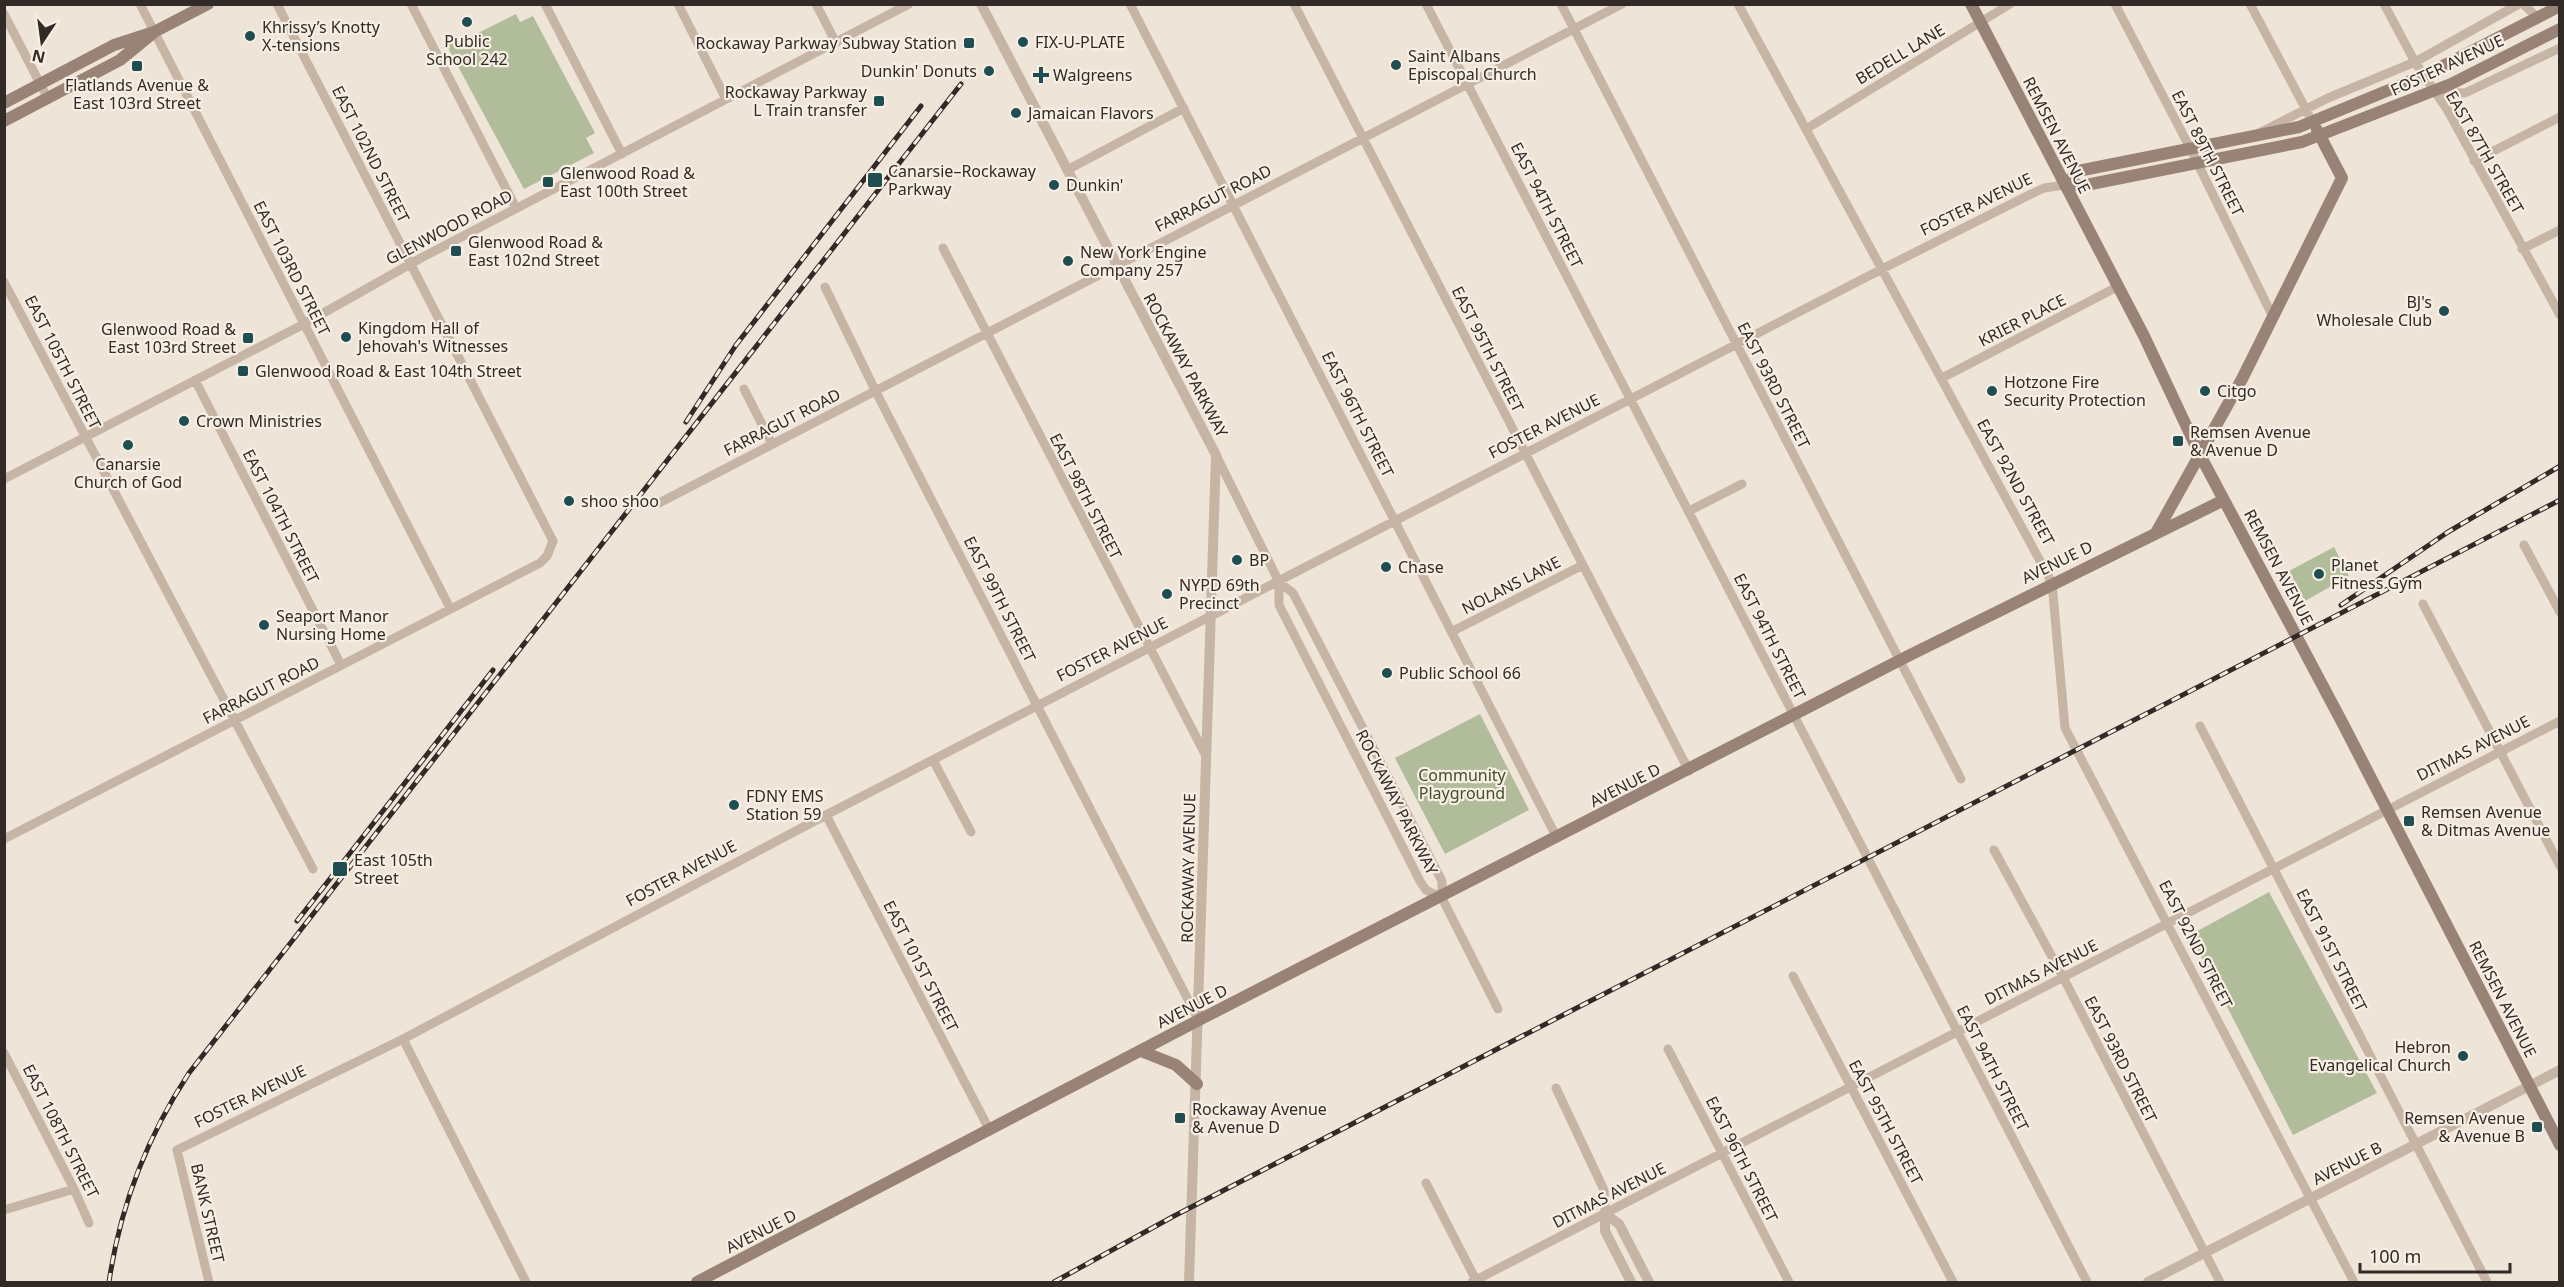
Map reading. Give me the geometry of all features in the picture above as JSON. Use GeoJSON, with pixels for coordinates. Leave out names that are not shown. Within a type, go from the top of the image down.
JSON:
{"type":"FeatureCollection","features":[{"type":"Feature","properties":{"kind":"main road"},"geometry":{"type":"LineString","coordinates":[[4,103],[114,45],[154,32],[208,4]]}},
{"type":"Feature","properties":{"kind":"main road","name":"REMSEN AVENUE"},"geometry":{"type":"LineString","coordinates":[[1971,4],[2144,336],[2200,455],[2559,1144]]}},
{"type":"Feature","properties":{"kind":"main road","name":"FOSTER AVENUE"},"geometry":{"type":"LineString","coordinates":[[2065,185],[2078,171],[2299,127],[2423,76],[2559,6]]}},
{"type":"Feature","properties":{"kind":"main road","name":"FOSTER AVENUE"},"geometry":{"type":"LineString","coordinates":[[2065,185],[2086,185],[2302,142],[2451,84],[2559,29]]}},
{"type":"Feature","properties":{"kind":"main road"},"geometry":{"type":"LineString","coordinates":[[4,121],[120,60],[154,32]]}},
{"type":"Feature","properties":{"kind":"main road"},"geometry":{"type":"LineString","coordinates":[[2156,533],[2273,317],[2342,178],[2312,121]]}},
{"type":"Feature","properties":{"kind":"main road","name":"AVENUE D"},"geometry":{"type":"LineString","coordinates":[[697,1282],[1199,1020],[1442,898],[1899,661],[2052,583],[2224,500]]}},
{"type":"Feature","properties":{"kind":"main road"},"geometry":{"type":"LineString","coordinates":[[1141,1051],[1176,1065],[1197,1084]]}},
{"type":"Feature","properties":{"kind":"street","name":"EAST 103RD STREET"},"geometry":{"type":"LineString","coordinates":[[140,4],[450,608]]}},
{"type":"Feature","properties":{"kind":"street","name":"EAST 102ND STREET"},"geometry":{"type":"LineString","coordinates":[[277,4],[553,541]]}},
{"type":"Feature","properties":{"kind":"street"},"geometry":{"type":"LineString","coordinates":[[411,4],[516,208]]}},
{"type":"Feature","properties":{"kind":"street"},"geometry":{"type":"LineString","coordinates":[[545,4],[622,154]]}},
{"type":"Feature","properties":{"kind":"street"},"geometry":{"type":"LineString","coordinates":[[678,4],[726,99]]}},
{"type":"Feature","properties":{"kind":"street"},"geometry":{"type":"LineString","coordinates":[[816,4],[836,42]]}},
{"type":"Feature","properties":{"kind":"street","name":"GLENWOOD ROAD"},"geometry":{"type":"LineString","coordinates":[[4,479],[304,324],[411,263],[909,4]]}},
{"type":"Feature","properties":{"kind":"street","name":"ROCKAWAY PARKWAY"},"geometry":{"type":"LineString","coordinates":[[981,4],[1216,455],[1279,582],[1293,593],[1442,881],[1442,898],[1498,1009]]}},
{"type":"Feature","properties":{"kind":"street","name":"EAST 96TH STREET"},"geometry":{"type":"LineString","coordinates":[[1130,4],[1557,838]]}},
{"type":"Feature","properties":{"kind":"street","name":"EAST 95TH STREET"},"geometry":{"type":"LineString","coordinates":[[1294,4],[1689,771]]}},
{"type":"Feature","properties":{"kind":"street","name":"EAST 94TH STREET"},"geometry":{"type":"LineString","coordinates":[[1426,4],[2087,1282]]}},
{"type":"Feature","properties":{"kind":"street","name":"EAST 93RD STREET"},"geometry":{"type":"LineString","coordinates":[[1561,4],[1961,779]]}},
{"type":"Feature","properties":{"kind":"street","name":"FARRAGUT ROAD"},"geometry":{"type":"LineString","coordinates":[[659,503],[1117,264],[1468,83],[1574,31],[1622,4]]}},
{"type":"Feature","properties":{"kind":"street","name":"EAST 92ND STREET"},"geometry":{"type":"LineString","coordinates":[[1738,4],[2052,583],[2065,728],[2354,1282]]}},
{"type":"Feature","properties":{"kind":"street","name":"BEDELL LANE"},"geometry":{"type":"LineString","coordinates":[[1806,129],[2010,4]]}},
{"type":"Feature","properties":{"kind":"street","name":"EAST 89TH STREET"},"geometry":{"type":"LineString","coordinates":[[2115,4],[2190,148],[2273,317]]}},
{"type":"Feature","properties":{"kind":"street"},"geometry":{"type":"LineString","coordinates":[[2250,4],[2312,121]]}},
{"type":"Feature","properties":{"kind":"street","name":"EAST 87TH STREET"},"geometry":{"type":"LineString","coordinates":[[2384,4],[2423,76],[2448,111],[2559,315]]}},
{"type":"Feature","properties":{"kind":"street"},"geometry":{"type":"LineString","coordinates":[[2255,135],[2306,109],[2415,62],[2521,4],[2536,17]]}},
{"type":"Feature","properties":{"kind":"street"},"geometry":{"type":"LineString","coordinates":[[4,14],[48,99]]}},
{"type":"Feature","properties":{"kind":"street"},"geometry":{"type":"LineString","coordinates":[[2432,91],[2465,93],[2559,48]]}},
{"type":"Feature","properties":{"kind":"street"},"geometry":{"type":"LineString","coordinates":[[1067,170],[1184,108]]}},
{"type":"Feature","properties":{"kind":"street"},"geometry":{"type":"LineString","coordinates":[[2474,161],[2559,117]]}},
{"type":"Feature","properties":{"kind":"street","name":"FOSTER AVENUE"},"geometry":{"type":"LineString","coordinates":[[177,1150],[403,1039],[826,815],[1882,269],[2044,188],[2065,185]]}},
{"type":"Feature","properties":{"kind":"street"},"geometry":{"type":"LineString","coordinates":[[2522,249],[2559,230]]}},
{"type":"Feature","properties":{"kind":"street","name":"EAST 98TH STREET"},"geometry":{"type":"LineString","coordinates":[[943,248],[1206,756]]}},
{"type":"Feature","properties":{"kind":"street","name":"EAST 105TH STREET"},"geometry":{"type":"LineString","coordinates":[[4,282],[313,869]]}},
{"type":"Feature","properties":{"kind":"street","name":"EAST 99TH STREET"},"geometry":{"type":"LineString","coordinates":[[825,287],[875,390],[1199,1020]]}},
{"type":"Feature","properties":{"kind":"street","name":"KRIER PLACE"},"geometry":{"type":"LineString","coordinates":[[1942,378],[2117,287]]}},
{"type":"Feature","properties":{"kind":"street","name":"EAST 104TH STREET"},"geometry":{"type":"LineString","coordinates":[[195,381],[340,665]]}},
{"type":"Feature","properties":{"kind":"street"},"geometry":{"type":"LineString","coordinates":[[744,389],[772,444]]}},
{"type":"Feature","properties":{"kind":"street","name":"ROCKAWAY AVENUE"},"geometry":{"type":"LineString","coordinates":[[1189,1282],[1216,455]]}},
{"type":"Feature","properties":{"kind":"street"},"geometry":{"type":"LineString","coordinates":[[1689,512],[1742,484]]}},
{"type":"Feature","properties":{"kind":"street","name":"FARRAGUT ROAD"},"geometry":{"type":"LineString","coordinates":[[4,839],[540,563],[547,556],[553,541]]}},
{"type":"Feature","properties":{"kind":"street"},"geometry":{"type":"LineString","coordinates":[[2524,545],[2559,612]]}},
{"type":"Feature","properties":{"kind":"street","name":"NOLANS LANE"},"geometry":{"type":"LineString","coordinates":[[1453,631],[1583,565]]}},
{"type":"Feature","properties":{"kind":"street","name":"ROCKAWAY PARKWAY"},"geometry":{"type":"LineString","coordinates":[[1279,582],[1279,605],[1421,883],[1426,890],[1442,898]]}},
{"type":"Feature","properties":{"kind":"street"},"geometry":{"type":"LineString","coordinates":[[2423,604],[2559,866]]}},
{"type":"Feature","properties":{"kind":"street","name":"DITMAS AVENUE"},"geometry":{"type":"LineString","coordinates":[[1475,1282],[2559,721]]}},
{"type":"Feature","properties":{"kind":"street","name":"EAST 91ST STREET"},"geometry":{"type":"LineString","coordinates":[[2200,726],[2487,1282]]}},
{"type":"Feature","properties":{"kind":"street"},"geometry":{"type":"LineString","coordinates":[[933,760],[971,832]]}},
{"type":"Feature","properties":{"kind":"street","name":"EAST 101ST STREET"},"geometry":{"type":"LineString","coordinates":[[826,815],[990,1131]]}},
{"type":"Feature","properties":{"kind":"street","name":"EAST 93RD STREET"},"geometry":{"type":"LineString","coordinates":[[1994,850],[2220,1282]]}},
{"type":"Feature","properties":{"kind":"street","name":"EAST 95TH STREET"},"geometry":{"type":"LineString","coordinates":[[1793,976],[1953,1282]]}},
{"type":"Feature","properties":{"kind":"street"},"geometry":{"type":"LineString","coordinates":[[403,1039],[526,1282]]}},
{"type":"Feature","properties":{"kind":"street","name":"EAST 96TH STREET"},"geometry":{"type":"LineString","coordinates":[[1668,1049],[1789,1282]]}},
{"type":"Feature","properties":{"kind":"street","name":"EAST 108TH STREET"},"geometry":{"type":"LineString","coordinates":[[4,1053],[89,1223]]}},
{"type":"Feature","properties":{"kind":"street","name":"AVENUE B"},"geometry":{"type":"LineString","coordinates":[[2148,1282],[2559,1070]]}},
{"type":"Feature","properties":{"kind":"street"},"geometry":{"type":"LineString","coordinates":[[1556,1088],[1604,1190],[1605,1231],[1631,1282]]}},
{"type":"Feature","properties":{"kind":"street","name":"BANK STREET"},"geometry":{"type":"LineString","coordinates":[[177,1150],[209,1282]]}},
{"type":"Feature","properties":{"kind":"street"},"geometry":{"type":"LineString","coordinates":[[1426,1183],[1475,1282]]}},
{"type":"Feature","properties":{"kind":"street"},"geometry":{"type":"LineString","coordinates":[[4,1209],[74,1189]]}},
{"type":"Feature","properties":{"kind":"street"},"geometry":{"type":"LineString","coordinates":[[1605,1214],[1619,1224],[1649,1282]]}},
{"type":"Feature","properties":{"kind":"green space"},"geometry":{"type":"Polygon","coordinates":[[[516,14],[520,22],[533,16],[595,133],[586,138],[594,153],[524,189],[446,44],[460,37],[462,41],[516,14]]]}},
{"type":"Feature","properties":{"kind":"green space","name":"Planet Fitness Gym"},"geometry":{"type":"Polygon","coordinates":[[[2334,547],[2349,576],[2305,601],[2289,571],[2334,547]]]}},
{"type":"Feature","properties":{"kind":"green space","name":"Community Playground"},"geometry":{"type":"Polygon","coordinates":[[[1480,714],[1529,810],[1445,854],[1395,758],[1480,714]]]}},
{"type":"Feature","properties":{"kind":"green space"},"geometry":{"type":"Polygon","coordinates":[[[2269,892],[2377,1093],[2293,1135],[2190,935],[2269,892]]]}},
{"type":"Feature","properties":{"kind":"railway"},"geometry":{"type":"LineString","coordinates":[[109,1282],[120,1226],[137,1173],[160,1122],[189,1073],[961,84]]}},
{"type":"Feature","properties":{"kind":"railway"},"geometry":{"type":"LineString","coordinates":[[686,422],[736,345],[921,106]]}},
{"type":"Feature","properties":{"kind":"railway"},"geometry":{"type":"LineString","coordinates":[[2341,605],[2448,532],[2560,466]]}},
{"type":"Feature","properties":{"kind":"railway"},"geometry":{"type":"LineString","coordinates":[[1054,1282],[1174,1216],[2560,500]]}},
{"type":"Feature","properties":{"kind":"railway"},"geometry":{"type":"LineString","coordinates":[[297,921],[493,670]]}},
{"type":"Feature","properties":{"kind":"place","name":"Public School 242"},"geometry":{"type":"Point","coordinates":[467,22]}},
{"type":"Feature","properties":{"kind":"place","name":"Khrissy’s Knotty X-tensions"},"geometry":{"type":"Point","coordinates":[250,36]}},
{"type":"Feature","properties":{"kind":"place","name":"FIX-U-PLATE"},"geometry":{"type":"Point","coordinates":[1023,42]}},
{"type":"Feature","properties":{"kind":"place","name":"Rockaway Parkway Subway Station"},"geometry":{"type":"Point","coordinates":[969,43]}},
{"type":"Feature","properties":{"kind":"place","name":"Saint Albans Episcopal Church"},"geometry":{"type":"Point","coordinates":[1396,65]}},
{"type":"Feature","properties":{"kind":"place","name":"Flatlands Avenue & East 103rd Street"},"geometry":{"type":"Point","coordinates":[137,66]}},
{"type":"Feature","properties":{"kind":"place","name":"Dunkin' Donuts"},"geometry":{"type":"Point","coordinates":[989,71]}},
{"type":"Feature","properties":{"kind":"place","name":"Walgreens"},"geometry":{"type":"Point","coordinates":[1041,75]}},
{"type":"Feature","properties":{"kind":"place","name":"Rockaway Parkway L Train transfer"},"geometry":{"type":"Point","coordinates":[879,101]}},
{"type":"Feature","properties":{"kind":"place","name":"Jamaican Flavors"},"geometry":{"type":"Point","coordinates":[1016,113]}},
{"type":"Feature","properties":{"kind":"place","name":"Canarsie–Rockaway Parkway"},"geometry":{"type":"Point","coordinates":[875,180]}},
{"type":"Feature","properties":{"kind":"place","name":"Glenwood Road & East 100th Street"},"geometry":{"type":"Point","coordinates":[548,182]}},
{"type":"Feature","properties":{"kind":"place","name":"Dunkin'"},"geometry":{"type":"Point","coordinates":[1054,185]}},
{"type":"Feature","properties":{"kind":"place","name":"Glenwood Road & East 102nd Street"},"geometry":{"type":"Point","coordinates":[456,251]}},
{"type":"Feature","properties":{"kind":"place","name":"New York Engine Company 257"},"geometry":{"type":"Point","coordinates":[1068,261]}},
{"type":"Feature","properties":{"kind":"place","name":"BJ's Wholesale Club"},"geometry":{"type":"Point","coordinates":[2444,311]}},
{"type":"Feature","properties":{"kind":"place","name":"Kingdom Hall of Jehovah's Witnesses"},"geometry":{"type":"Point","coordinates":[346,337]}},
{"type":"Feature","properties":{"kind":"place","name":"Glenwood Road & East 103rd Street"},"geometry":{"type":"Point","coordinates":[248,338]}},
{"type":"Feature","properties":{"kind":"place","name":"Glenwood Road & East 104th Street"},"geometry":{"type":"Point","coordinates":[243,371]}},
{"type":"Feature","properties":{"kind":"place","name":"Hotzone Fire Security Protection"},"geometry":{"type":"Point","coordinates":[1992,391]}},
{"type":"Feature","properties":{"kind":"place","name":"Citgo"},"geometry":{"type":"Point","coordinates":[2205,391]}},
{"type":"Feature","properties":{"kind":"place","name":"Crown Ministries"},"geometry":{"type":"Point","coordinates":[184,421]}},
{"type":"Feature","properties":{"kind":"place","name":"Remsen Avenue & Avenue D"},"geometry":{"type":"Point","coordinates":[2178,441]}},
{"type":"Feature","properties":{"kind":"place","name":"Canarsie Church of God"},"geometry":{"type":"Point","coordinates":[128,445]}},
{"type":"Feature","properties":{"kind":"place","name":"shoo shoo"},"geometry":{"type":"Point","coordinates":[569,501]}},
{"type":"Feature","properties":{"kind":"place","name":"BP"},"geometry":{"type":"Point","coordinates":[1237,560]}},
{"type":"Feature","properties":{"kind":"place","name":"Chase"},"geometry":{"type":"Point","coordinates":[1386,567]}},
{"type":"Feature","properties":{"kind":"place","name":"Planet Fitness Gym"},"geometry":{"type":"Point","coordinates":[2319,574]}},
{"type":"Feature","properties":{"kind":"place","name":"NYPD 69th Precinct"},"geometry":{"type":"Point","coordinates":[1167,594]}},
{"type":"Feature","properties":{"kind":"place","name":"Seaport Manor Nursing Home"},"geometry":{"type":"Point","coordinates":[264,625]}},
{"type":"Feature","properties":{"kind":"place","name":"Public School 66"},"geometry":{"type":"Point","coordinates":[1387,673]}},
{"type":"Feature","properties":{"kind":"place","name":"FDNY EMS Station 59"},"geometry":{"type":"Point","coordinates":[734,805]}},
{"type":"Feature","properties":{"kind":"place","name":"Remsen Avenue & Ditmas Avenue"},"geometry":{"type":"Point","coordinates":[2409,821]}},
{"type":"Feature","properties":{"kind":"place","name":"East 105th Street"},"geometry":{"type":"Point","coordinates":[340,869]}},
{"type":"Feature","properties":{"kind":"place","name":"Hebron Evangelical Church"},"geometry":{"type":"Point","coordinates":[2463,1056]}},
{"type":"Feature","properties":{"kind":"place","name":"Rockaway Avenue & Avenue D"},"geometry":{"type":"Point","coordinates":[1180,1118]}},
{"type":"Feature","properties":{"kind":"place","name":"Remsen Avenue & Avenue B"},"geometry":{"type":"Point","coordinates":[2537,1127]}}]}
